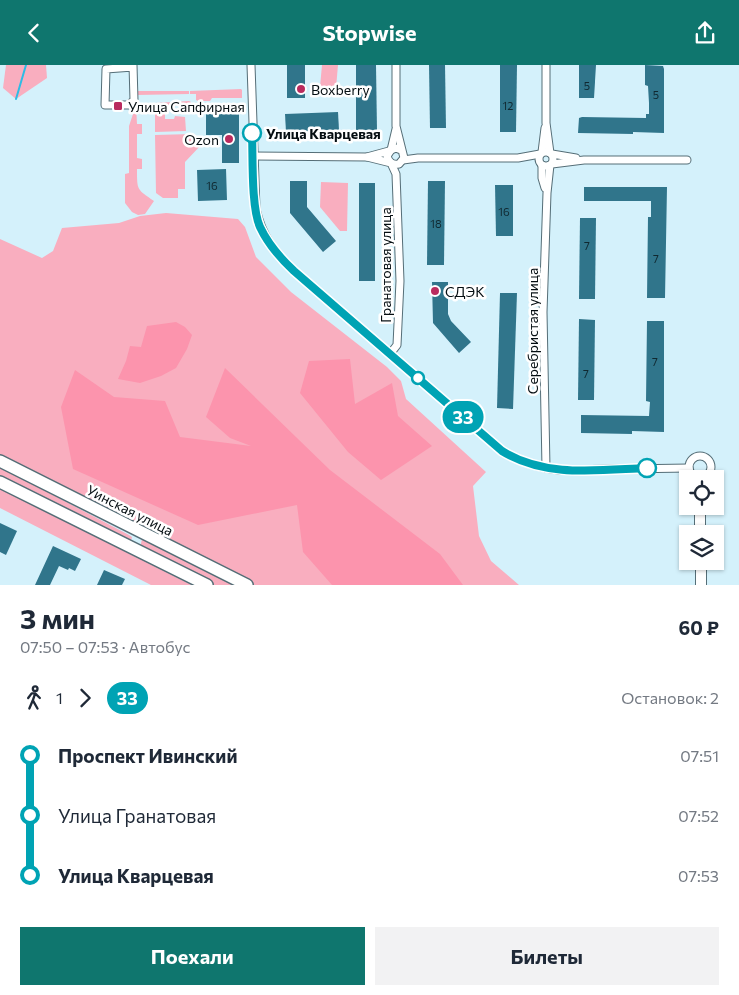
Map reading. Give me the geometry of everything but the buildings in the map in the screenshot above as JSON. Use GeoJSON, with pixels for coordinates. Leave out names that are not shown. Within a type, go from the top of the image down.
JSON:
{"type":"FeatureCollection","features":[{"type":"Feature","properties":{"kind":"main road","name":"Уинская улица"},"geometry":{"type":"LineString","coordinates":[[0,461],[247,585]]}},
{"type":"Feature","properties":{"kind":"main road"},"geometry":{"type":"LineString","coordinates":[[18,471],[44,487],[132,532],[137,538],[136,542],[126,546]]}},
{"type":"Feature","properties":{"kind":"main road"},"geometry":{"type":"LineString","coordinates":[[0,482],[207,585]]}},
{"type":"Feature","properties":{"kind":"street"},"geometry":{"type":"LineString","coordinates":[[251,65],[253,156],[256,209],[259,226],[268,242],[294,271],[502,451],[516,459],[546,468],[572,470],[689,468],[691,461],[696,457],[703,457],[709,461],[710,470]]}},
{"type":"Feature","properties":{"kind":"street"},"geometry":{"type":"LineString","coordinates":[[253,156],[367,157],[396,165],[402,156],[396,126],[396,65]]}},
{"type":"Feature","properties":{"kind":"street"},"geometry":{"type":"LineString","coordinates":[[546,65],[546,153],[553,159],[546,164]]}},
{"type":"Feature","properties":{"kind":"street"},"geometry":{"type":"LineString","coordinates":[[133,66],[134,100],[129,105],[105,105],[106,69],[133,66]]}},
{"type":"Feature","properties":{"kind":"street"},"geometry":{"type":"LineString","coordinates":[[391,163],[388,159],[396,126]]}},
{"type":"Feature","properties":{"kind":"street"},"geometry":{"type":"LineString","coordinates":[[367,157],[396,148],[402,156],[418,158],[518,158],[546,153],[584,160]]}},
{"type":"Feature","properties":{"kind":"street"},"geometry":{"type":"LineString","coordinates":[[546,153],[539,159],[546,164]]}},
{"type":"Feature","properties":{"kind":"street","name":"Гранатовая улица"},"geometry":{"type":"LineString","coordinates":[[390,353],[397,345],[400,281],[396,174],[402,156]]}},
{"type":"Feature","properties":{"kind":"street"},"geometry":{"type":"LineString","coordinates":[[518,158],[546,164],[584,160],[686,161]]}},
{"type":"Feature","properties":{"kind":"street","name":"Гранатовая улица"},"geometry":{"type":"LineString","coordinates":[[391,163],[396,174]]}},
{"type":"Feature","properties":{"kind":"street","name":"Серебристая улица"},"geometry":{"type":"LineString","coordinates":[[546,164],[542,178],[547,193],[543,312],[546,468]]}},
{"type":"Feature","properties":{"kind":"street"},"geometry":{"type":"LineString","coordinates":[[700,570],[701,585]]}},
{"type":"Feature","properties":{"kind":"shaded area"},"geometry":{"type":"Polygon","coordinates":[[[6,65],[46,65],[47,78],[16,99],[3,88],[6,65]]]}},
{"type":"Feature","properties":{"kind":"shaded area"},"geometry":{"type":"Polygon","coordinates":[[[136,65],[137,91],[189,91],[189,94],[137,95],[136,65]]]}},
{"type":"Feature","properties":{"kind":"shaded area"},"geometry":{"type":"Polygon","coordinates":[[[322,65],[338,65],[336,88],[320,87],[322,65]]]}},
{"type":"Feature","properties":{"kind":"shaded area"},"geometry":{"type":"Polygon","coordinates":[[[241,89],[242,98],[212,98],[210,101],[198,101],[196,100],[196,94],[190,94],[190,91],[241,89]]]}},
{"type":"Feature","properties":{"kind":"shaded area"},"geometry":{"type":"Polygon","coordinates":[[[191,102],[190,106],[165,105],[165,119],[174,119],[175,116],[185,117],[186,131],[155,132],[155,103],[191,102]]]}},
{"type":"Feature","properties":{"kind":"shaded area"},"geometry":{"type":"Polygon","coordinates":[[[136,105],[137,124],[142,124],[142,134],[137,134],[137,158],[142,159],[142,169],[137,169],[137,182],[139,189],[154,201],[145,214],[138,215],[132,212],[125,203],[125,174],[129,173],[129,126],[136,105]]]}},
{"type":"Feature","properties":{"kind":"shaded area"},"geometry":{"type":"Polygon","coordinates":[[[192,134],[194,145],[201,145],[185,162],[185,189],[178,189],[178,198],[163,198],[156,193],[155,135],[192,134]]]}},
{"type":"Feature","properties":{"kind":"shaded area"},"geometry":{"type":"Polygon","coordinates":[[[321,182],[348,183],[347,231],[340,231],[320,207],[321,182]]]}},
{"type":"Feature","properties":{"kind":"shaded area"},"geometry":{"type":"Polygon","coordinates":[[[166,213],[238,219],[245,227],[256,257],[291,292],[387,367],[401,381],[406,399],[486,472],[473,486],[479,536],[491,561],[519,585],[253,585],[0,458],[0,239],[42,258],[53,251],[62,228],[119,223],[140,216],[166,213]]]}},
{"type":"Feature","properties":{"kind":"shaded area"},"geometry":{"type":"Polygon","coordinates":[[[176,322],[185,327],[192,335],[187,349],[176,368],[161,376],[140,383],[118,379],[130,346],[141,347],[147,326],[176,322]]]}},
{"type":"Feature","properties":{"kind":"shaded area"},"geometry":{"type":"Polygon","coordinates":[[[350,359],[355,404],[392,383],[398,416],[432,446],[381,480],[348,452],[300,393],[309,361],[350,359]]]}},
{"type":"Feature","properties":{"kind":"shaded area"},"geometry":{"type":"Polygon","coordinates":[[[225,368],[330,470],[440,554],[463,585],[332,585],[303,552],[297,505],[198,525],[73,469],[61,407],[75,370],[114,397],[165,401],[180,437],[251,446],[230,438],[206,417],[225,368]]]}},
{"type":"Feature","properties":{"kind":"shaded area"},"geometry":{"type":"Polygon","coordinates":[[[0,467],[129,535],[132,537],[131,541],[0,477],[0,467]]]}},
{"type":"Feature","properties":{"kind":"shaded area"},"geometry":{"type":"Polygon","coordinates":[[[0,488],[192,585],[151,585],[0,508],[0,488]]]}},
{"type":"Feature","properties":{"kind":"shaded area"},"geometry":{"type":"Polygon","coordinates":[[[142,539],[235,585],[213,585],[206,582],[140,548],[142,539]]]}},
{"type":"Feature","properties":{"kind":"waterway"},"geometry":{"type":"LineString","coordinates":[[16,99],[26,65]]}},
{"type":"Feature","properties":{"kind":"bus line","name":"33"},"geometry":{"type":"LineString","coordinates":[[252,133],[256,209],[259,226],[268,242],[294,271],[502,451],[528,464],[546,468],[572,470],[647,468]]}},
{"type":"Feature","properties":{"kind":"place","name":"Boxberry"},"geometry":{"type":"Point","coordinates":[301,89]}},
{"type":"Feature","properties":{"kind":"place","name":"Улица Сапфирная"},"geometry":{"type":"Point","coordinates":[118,106]}},
{"type":"Feature","properties":{"kind":"place","name":"Улица Кварцевая"},"geometry":{"type":"Point","coordinates":[252,133]}},
{"type":"Feature","properties":{"kind":"place","name":"Ozon"},"geometry":{"type":"Point","coordinates":[229,139]}},
{"type":"Feature","properties":{"kind":"place","name":"СДЭК"},"geometry":{"type":"Point","coordinates":[435,291]}}]}
